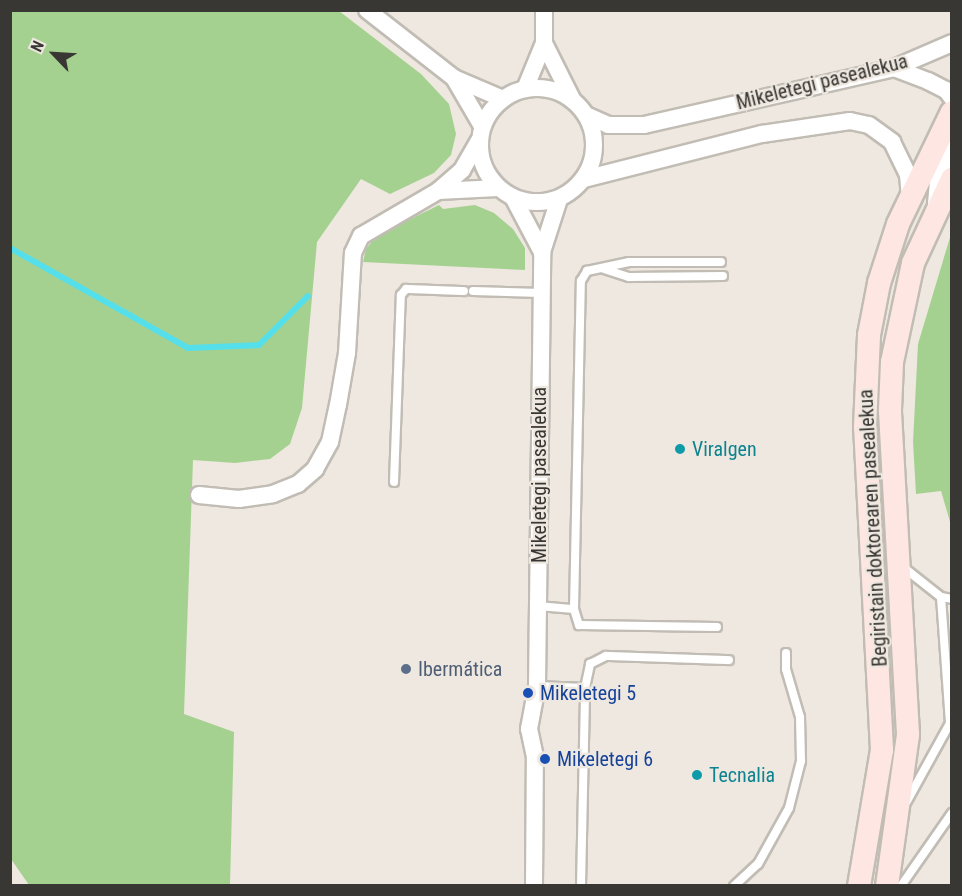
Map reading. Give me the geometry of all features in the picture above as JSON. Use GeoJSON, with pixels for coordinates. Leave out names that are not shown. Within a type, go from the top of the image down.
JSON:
{"type":"FeatureCollection","features":[{"type":"Feature","properties":{"kind":"main road","name":"Begiristain doktorearen pasealekua"},"geometry":{"type":"LineString","coordinates":[[859,885],[882,750],[865,427],[869,335],[879,283],[910,200],[951,112]]}},
{"type":"Feature","properties":{"kind":"main road"},"geometry":{"type":"LineString","coordinates":[[887,885],[908,734],[890,410],[892,362],[913,263],[951,179]]}},
{"type":"Feature","properties":{"kind":"street"},"geometry":{"type":"LineString","coordinates":[[367,10],[454,78],[503,99]]}},
{"type":"Feature","properties":{"kind":"street"},"geometry":{"type":"LineString","coordinates":[[525,89],[543,43],[544,10]]}},
{"type":"Feature","properties":{"kind":"street"},"geometry":{"type":"LineString","coordinates":[[454,78],[481,133],[487,175],[498,189],[514,199],[537,203],[559,199],[584,179],[595,147],[586,115],[572,99],[543,43]]}},
{"type":"Feature","properties":{"kind":"street","name":"Mikeletegi pasealekua"},"geometry":{"type":"LineString","coordinates":[[586,115],[608,125],[644,125],[894,68],[951,43]]}},
{"type":"Feature","properties":{"kind":"street"},"geometry":{"type":"LineString","coordinates":[[894,68],[937,86],[951,98]]}},
{"type":"Feature","properties":{"kind":"street"},"geometry":{"type":"LineString","coordinates":[[199,495],[239,499],[273,494],[298,484],[315,469],[330,442],[338,405],[347,353],[353,253],[360,236],[438,191],[462,170],[481,133],[503,99],[525,89],[557,91],[572,99]]}},
{"type":"Feature","properties":{"kind":"street","name":"Mikeletegi pasealekua"},"geometry":{"type":"LineString","coordinates":[[584,179],[762,134],[850,121],[866,124],[892,142],[908,175],[910,200]]}},
{"type":"Feature","properties":{"kind":"street"},"geometry":{"type":"LineString","coordinates":[[934,216],[938,182],[951,145]]}},
{"type":"Feature","properties":{"kind":"street"},"geometry":{"type":"LineString","coordinates":[[438,191],[498,189]]}},
{"type":"Feature","properties":{"kind":"street","name":"Mikeletegi pasealekua"},"geometry":{"type":"LineString","coordinates":[[514,199],[542,252]]}},
{"type":"Feature","properties":{"kind":"street","name":"Mikeletegi pasealekua"},"geometry":{"type":"LineString","coordinates":[[534,885],[535,757],[529,729],[537,693],[542,252],[559,199]]}},
{"type":"Feature","properties":{"kind":"lane"},"geometry":{"type":"LineString","coordinates":[[717,627],[579,625],[574,609],[581,281],[586,271],[628,262],[721,262]]}},
{"type":"Feature","properties":{"kind":"lane"},"geometry":{"type":"LineString","coordinates":[[604,268],[629,277],[723,276]]}},
{"type":"Feature","properties":{"kind":"lane"},"geometry":{"type":"LineString","coordinates":[[394,482],[401,295],[406,289],[541,293]]}},
{"type":"Feature","properties":{"kind":"lane"},"geometry":{"type":"LineString","coordinates":[[899,564],[940,597],[951,599]]}},
{"type":"Feature","properties":{"kind":"lane"},"geometry":{"type":"LineString","coordinates":[[898,817],[950,722],[940,597]]}},
{"type":"Feature","properties":{"kind":"lane"},"geometry":{"type":"LineString","coordinates":[[538,606],[574,609]]}},
{"type":"Feature","properties":{"kind":"lane"},"geometry":{"type":"LineString","coordinates":[[734,885],[758,864],[789,808],[801,761],[800,717],[786,669],[786,653]]}},
{"type":"Feature","properties":{"kind":"lane"},"geometry":{"type":"LineString","coordinates":[[581,885],[585,688],[590,664],[606,656],[729,660]]}},
{"type":"Feature","properties":{"kind":"lane"},"geometry":{"type":"LineString","coordinates":[[537,693],[585,688]]}},
{"type":"Feature","properties":{"kind":"lane"},"geometry":{"type":"LineString","coordinates":[[901,885],[951,813]]}},
{"type":"Feature","properties":{"kind":"green space"},"geometry":{"type":"Polygon","coordinates":[[[10,11],[339,11],[421,74],[449,104],[456,134],[451,155],[434,173],[390,194],[361,179],[317,242],[302,408],[290,444],[270,459],[235,463],[193,460],[184,714],[234,732],[230,885],[29,885],[11,859],[10,11]]]}},
{"type":"Feature","properties":{"kind":"green space"},"geometry":{"type":"Polygon","coordinates":[[[439,205],[443,209],[475,205],[494,213],[513,229],[525,248],[525,270],[363,262],[366,249],[376,236],[439,205]]]}},
{"type":"Feature","properties":{"kind":"green space"},"geometry":{"type":"Polygon","coordinates":[[[951,234],[951,525],[941,491],[916,494],[913,442],[918,344],[951,234]]]}},
{"type":"Feature","properties":{"kind":"waterway"},"geometry":{"type":"LineString","coordinates":[[10,248],[188,348],[259,345],[308,296]]}},
{"type":"Feature","properties":{"kind":"place","name":"Viralgen"},"geometry":{"type":"Point","coordinates":[680,449]}},
{"type":"Feature","properties":{"kind":"place","name":"Ibermática"},"geometry":{"type":"Point","coordinates":[406,669]}},
{"type":"Feature","properties":{"kind":"place","name":"Mikeletegi 5"},"geometry":{"type":"Point","coordinates":[528,693]}},
{"type":"Feature","properties":{"kind":"place","name":"Mikeletegi 6"},"geometry":{"type":"Point","coordinates":[545,759]}},
{"type":"Feature","properties":{"kind":"place","name":"Tecnalia"},"geometry":{"type":"Point","coordinates":[697,775]}}]}
